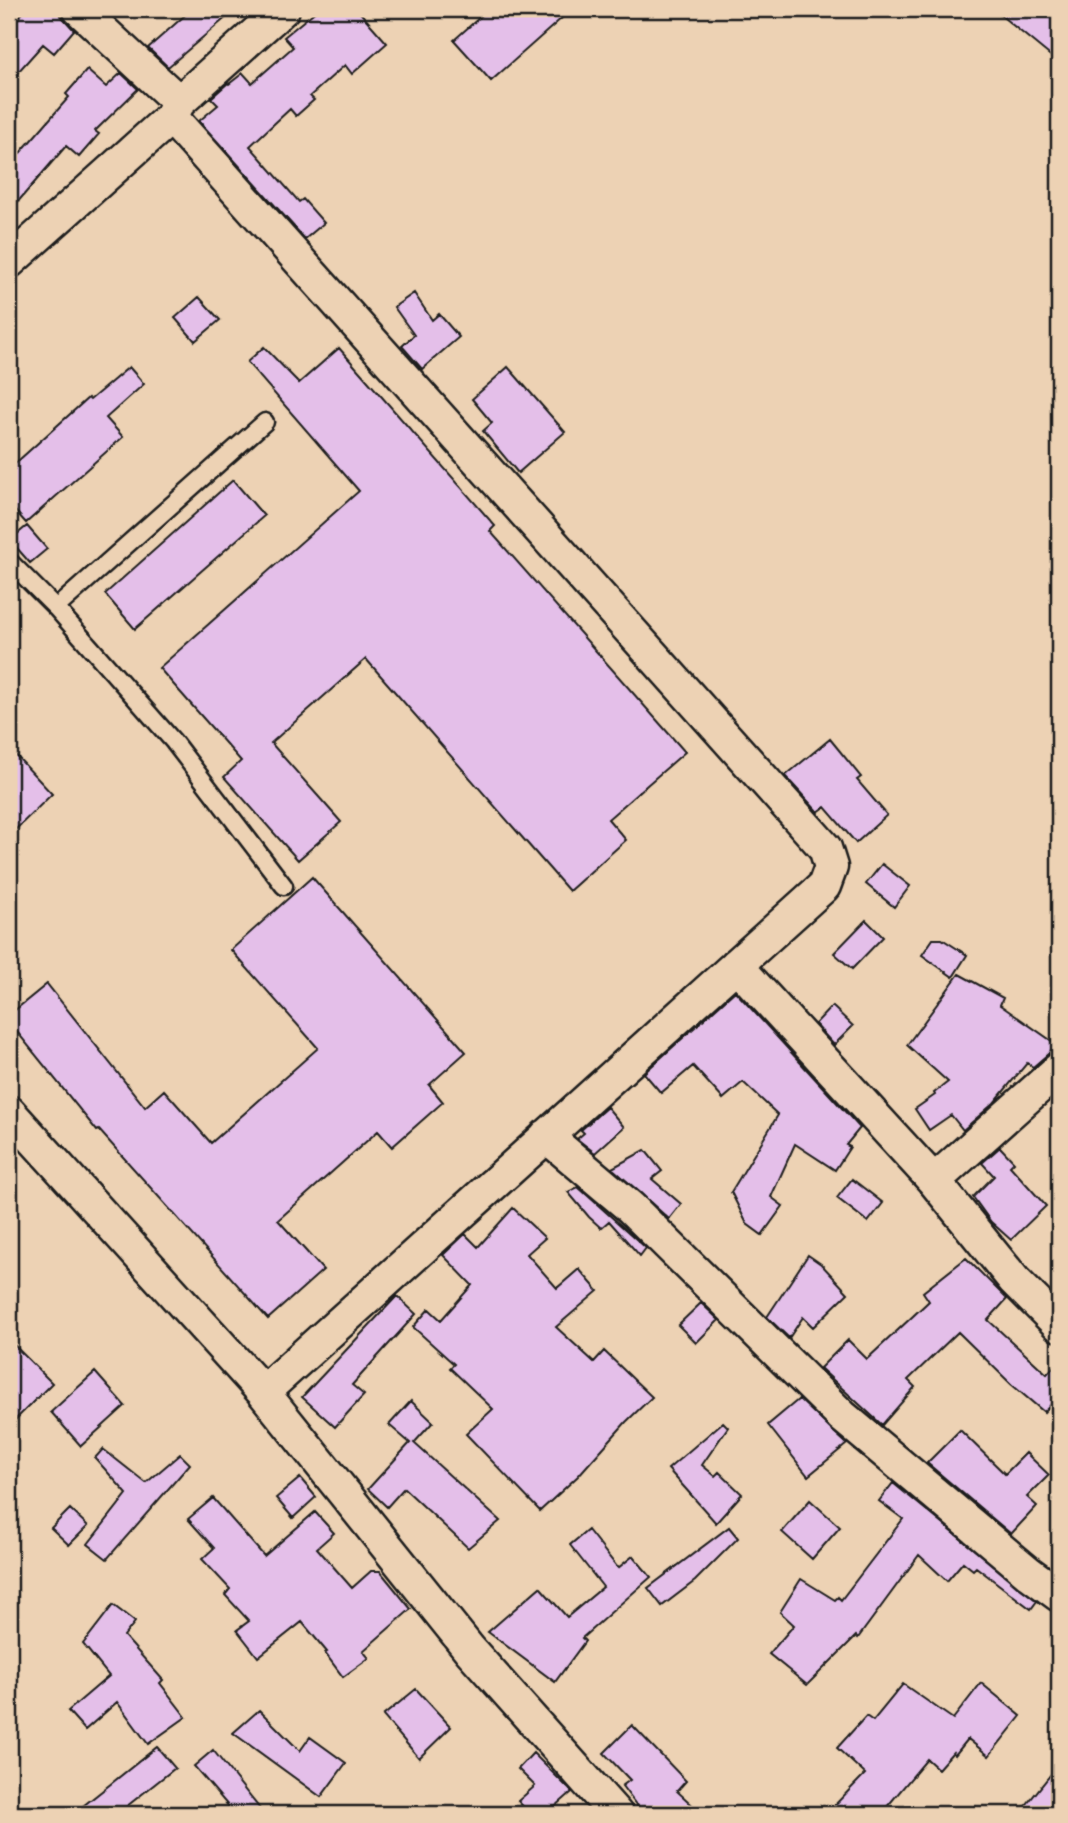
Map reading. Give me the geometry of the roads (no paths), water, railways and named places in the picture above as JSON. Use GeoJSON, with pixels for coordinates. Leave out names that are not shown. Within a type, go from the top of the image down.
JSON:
{"type":"FeatureCollection","features":[{"type":"Feature","properties":{"kind":"street"},"geometry":{"type":"LineString","coordinates":[[79,9],[175,109],[825,848],[831,867],[824,886],[263,1392]]}},
{"type":"Feature","properties":{"kind":"street"},"geometry":{"type":"LineString","coordinates":[[9,262],[283,9]]}},
{"type":"Feature","properties":{"kind":"street"},"geometry":{"type":"LineString","coordinates":[[736,965],[934,1181],[1014,1280],[1059,1325]]}},
{"type":"Feature","properties":{"kind":"street"},"geometry":{"type":"LineString","coordinates":[[934,1181],[1059,1069]]}},
{"type":"Feature","properties":{"kind":"street"},"geometry":{"type":"LineString","coordinates":[[9,1112],[263,1392],[470,1650],[616,1814]]}},
{"type":"Feature","properties":{"kind":"street"},"geometry":{"type":"LineString","coordinates":[[546,1136],[630,1207],[842,1416],[1029,1573],[1059,1595]]}},
{"type":"Feature","properties":{"kind":"lane"},"geometry":{"type":"LineString","coordinates":[[56,608],[265,422]]}},
{"type":"Feature","properties":{"kind":"lane"},"geometry":{"type":"LineString","coordinates":[[9,561],[56,608],[173,741],[284,886]]}}]}
